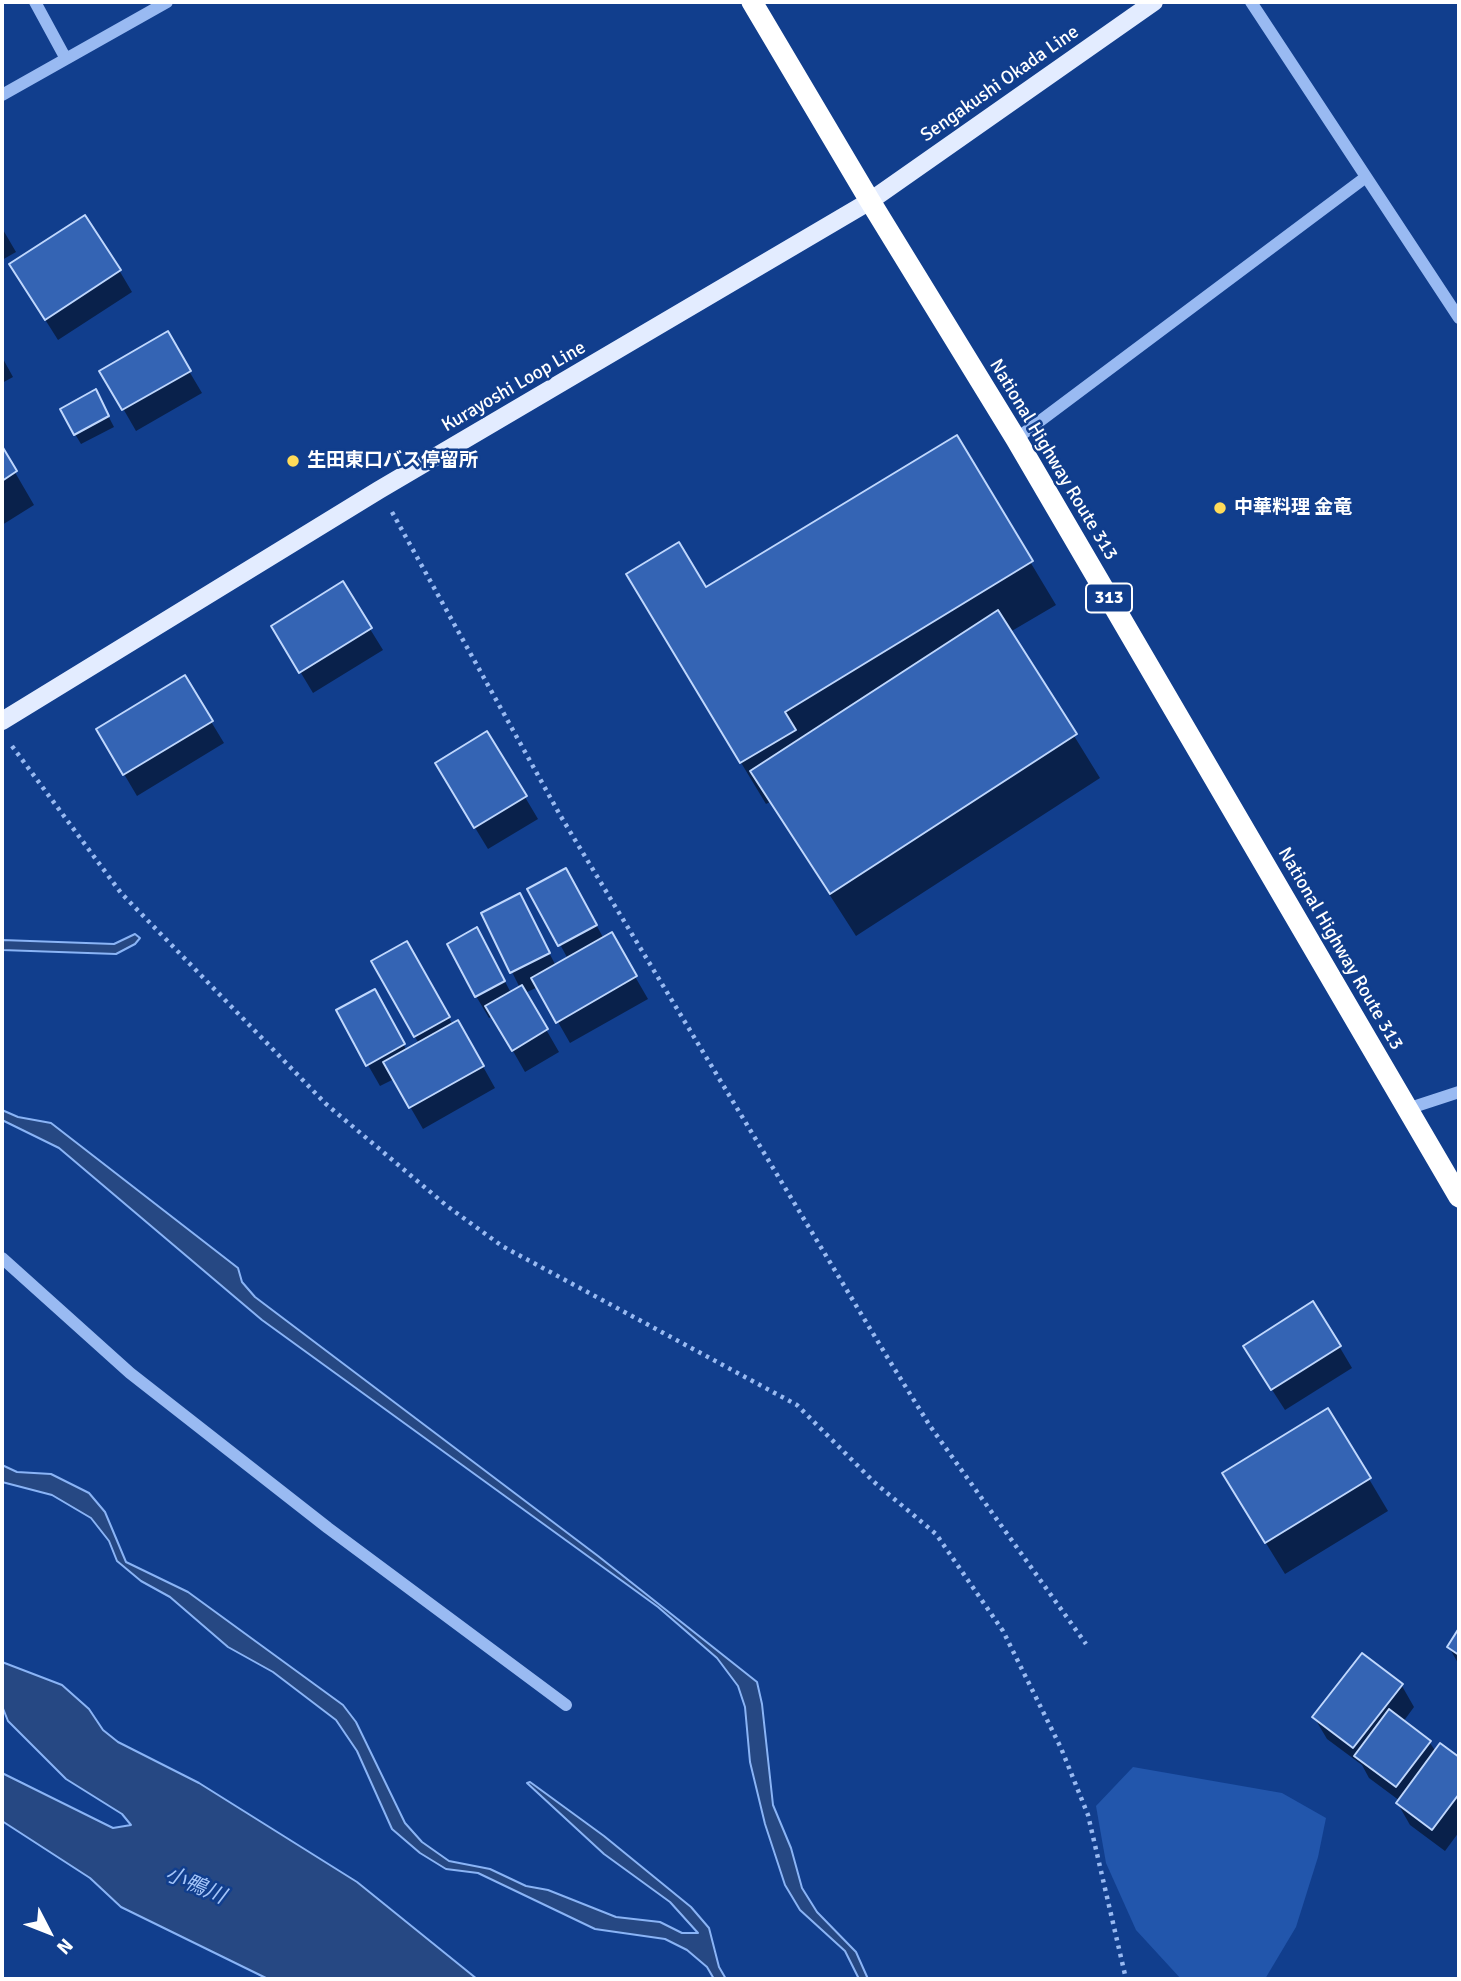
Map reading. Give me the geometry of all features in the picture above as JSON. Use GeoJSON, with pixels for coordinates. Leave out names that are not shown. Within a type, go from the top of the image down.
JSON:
{"type":"FeatureCollection","features":[{"type":"Feature","properties":{"kind":"highway","name":"National Highway Route 313"},"geometry":{"type":"LineString","coordinates":[[752,2],[1016,439],[1459,1198]]}},
{"type":"Feature","properties":{"kind":"main road","name":"Sengakushi Okada Line"},"geometry":{"type":"LineString","coordinates":[[870,201],[1154,2]]}},
{"type":"Feature","properties":{"kind":"main road","name":"Kurayoshi Loop Line"},"geometry":{"type":"LineString","coordinates":[[2,721],[379,490],[870,201]]}},
{"type":"Feature","properties":{"kind":"street"},"geometry":{"type":"LineString","coordinates":[[35,2],[66,59]]}},
{"type":"Feature","properties":{"kind":"street"},"geometry":{"type":"LineString","coordinates":[[2,96],[167,2]]}},
{"type":"Feature","properties":{"kind":"street"},"geometry":{"type":"LineString","coordinates":[[1251,2],[1459,318]]}},
{"type":"Feature","properties":{"kind":"street"},"geometry":{"type":"LineString","coordinates":[[1016,439],[1366,177]]}},
{"type":"Feature","properties":{"kind":"street"},"geometry":{"type":"LineString","coordinates":[[1407,1109],[1459,1092]]}},
{"type":"Feature","properties":{"kind":"street"},"geometry":{"type":"LineString","coordinates":[[2,1258],[141,1381],[328,1528],[566,1705]]}},
{"type":"Feature","properties":{"kind":"path"},"geometry":{"type":"LineString","coordinates":[[379,490],[560,815],[889,1360],[930,1426],[1086,1644]]}},
{"type":"Feature","properties":{"kind":"path"},"geometry":{"type":"LineString","coordinates":[[10,743],[121,893],[326,1104],[447,1206],[502,1246],[796,1405],[874,1482],[936,1534],[1003,1631],[1061,1748],[1088,1815],[1126,1979]]}},
{"type":"Feature","properties":{"kind":"shaded area"},"geometry":{"type":"Polygon","coordinates":[[[1133,1767],[1282,1793],[1326,1818],[1318,1857],[1296,1927],[1265,1979],[1181,1979],[1136,1930],[1106,1863],[1096,1806],[1133,1767]]]}},
{"type":"Feature","properties":{"kind":"water"},"geometry":{"type":"Polygon","coordinates":[[[135,934],[140,938],[135,944],[116,954],[2,950],[2,940],[114,944],[135,934]]]}},
{"type":"Feature","properties":{"kind":"water"},"geometry":{"type":"Polygon","coordinates":[[[2,1110],[18,1117],[51,1123],[238,1268],[242,1282],[255,1297],[598,1556],[757,1682],[762,1704],[773,1805],[791,1848],[802,1888],[817,1912],[856,1952],[868,1979],[859,1979],[845,1951],[800,1910],[785,1885],[765,1824],[750,1762],[745,1707],[738,1686],[717,1658],[658,1607],[262,1320],[59,1148],[2,1120],[2,1110]]]}},
{"type":"Feature","properties":{"kind":"water"},"geometry":{"type":"Polygon","coordinates":[[[2,1465],[17,1472],[51,1474],[89,1493],[105,1512],[126,1562],[188,1592],[343,1705],[356,1722],[405,1823],[422,1842],[449,1861],[490,1869],[526,1886],[548,1890],[616,1917],[660,1922],[682,1933],[698,1933],[670,1902],[604,1854],[527,1783],[530,1782],[604,1836],[691,1907],[709,1928],[719,1967],[726,1979],[714,1979],[707,1967],[687,1950],[665,1939],[595,1929],[478,1873],[446,1869],[420,1853],[392,1829],[357,1751],[336,1720],[273,1672],[228,1647],[170,1597],[141,1581],[117,1561],[109,1541],[91,1518],[52,1495],[2,1482],[2,1465]]]}},
{"type":"Feature","properties":{"kind":"water","name":"小鴨川"},"geometry":{"type":"Polygon","coordinates":[[[2,1662],[62,1685],[89,1709],[103,1730],[118,1742],[199,1783],[357,1882],[477,1979],[268,1979],[121,1907],[90,1878],[2,1821],[2,1773],[113,1828],[131,1825],[122,1814],[66,1779],[8,1721],[2,1706],[2,1662]]]}},
{"type":"Feature","properties":{"kind":"building"},"geometry":{"type":"Polygon","coordinates":[[[85,215],[121,270],[45,320],[9,264],[85,215]]]}},
{"type":"Feature","properties":{"kind":"building"},"geometry":{"type":"Polygon","coordinates":[[[168,331],[191,371],[122,410],[99,371],[168,331]]]}},
{"type":"Feature","properties":{"kind":"building"},"geometry":{"type":"Polygon","coordinates":[[[96,389],[109,416],[74,435],[60,409],[96,389]]]}},
{"type":"Feature","properties":{"kind":"building"},"geometry":{"type":"Polygon","coordinates":[[[957,435],[1033,561],[785,712],[796,730],[740,763],[626,574],[679,542],[706,587],[957,435]]]}},
{"type":"Feature","properties":{"kind":"building"},"geometry":{"type":"Polygon","coordinates":[[[2,446],[17,471],[2,481],[2,446]]]}},
{"type":"Feature","properties":{"kind":"building"},"geometry":{"type":"Polygon","coordinates":[[[343,581],[372,628],[299,673],[271,626],[343,581]]]}},
{"type":"Feature","properties":{"kind":"building"},"geometry":{"type":"Polygon","coordinates":[[[998,610],[1077,734],[830,894],[750,771],[998,610]]]}},
{"type":"Feature","properties":{"kind":"building"},"geometry":{"type":"Polygon","coordinates":[[[185,675],[213,721],[123,775],[96,729],[185,675]]]}},
{"type":"Feature","properties":{"kind":"building"},"geometry":{"type":"Polygon","coordinates":[[[487,731],[527,796],[474,828],[435,763],[487,731]]]}},
{"type":"Feature","properties":{"kind":"building"},"geometry":{"type":"Polygon","coordinates":[[[566,868],[597,925],[558,946],[527,889],[566,868]]]}},
{"type":"Feature","properties":{"kind":"building"},"geometry":{"type":"Polygon","coordinates":[[[520,893],[550,953],[510,973],[481,913],[520,893]]]}},
{"type":"Feature","properties":{"kind":"building"},"geometry":{"type":"Polygon","coordinates":[[[477,927],[505,981],[475,997],[447,944],[477,927]]]}},
{"type":"Feature","properties":{"kind":"building"},"geometry":{"type":"Polygon","coordinates":[[[612,932],[637,976],[556,1023],[531,978],[612,932]]]}},
{"type":"Feature","properties":{"kind":"building"},"geometry":{"type":"Polygon","coordinates":[[[407,941],[450,1017],[414,1037],[371,961],[407,941]]]}},
{"type":"Feature","properties":{"kind":"building"},"geometry":{"type":"Polygon","coordinates":[[[522,985],[548,1029],[512,1051],[485,1006],[522,985]]]}},
{"type":"Feature","properties":{"kind":"building"},"geometry":{"type":"Polygon","coordinates":[[[375,989],[405,1044],[366,1066],[336,1010],[375,989]]]}},
{"type":"Feature","properties":{"kind":"building"},"geometry":{"type":"Polygon","coordinates":[[[458,1020],[484,1066],[409,1108],[383,1062],[458,1020]]]}},
{"type":"Feature","properties":{"kind":"building"},"geometry":{"type":"Polygon","coordinates":[[[1313,1301],[1341,1346],[1271,1390],[1243,1346],[1313,1301]]]}},
{"type":"Feature","properties":{"kind":"building"},"geometry":{"type":"Polygon","coordinates":[[[1328,1408],[1371,1478],[1265,1543],[1222,1473],[1328,1408]]]}},
{"type":"Feature","properties":{"kind":"building"},"geometry":{"type":"Polygon","coordinates":[[[1459,1628],[1459,1655],[1447,1647],[1459,1628]]]}},
{"type":"Feature","properties":{"kind":"building"},"geometry":{"type":"Polygon","coordinates":[[[1362,1653],[1403,1684],[1353,1748],[1312,1717],[1362,1653]]]}},
{"type":"Feature","properties":{"kind":"building"},"geometry":{"type":"Polygon","coordinates":[[[1389,1709],[1431,1741],[1396,1787],[1354,1756],[1389,1709]]]}},
{"type":"Feature","properties":{"kind":"building"},"geometry":{"type":"Polygon","coordinates":[[[1440,1743],[1459,1757],[1459,1794],[1432,1830],[1396,1803],[1440,1743]]]}},
{"type":"Feature","properties":{"kind":"place","name":"生田東口バス停留所"},"geometry":{"type":"Point","coordinates":[293,461]}},
{"type":"Feature","properties":{"kind":"place","name":"中華料理 金竜"},"geometry":{"type":"Point","coordinates":[1220,508]}}]}
